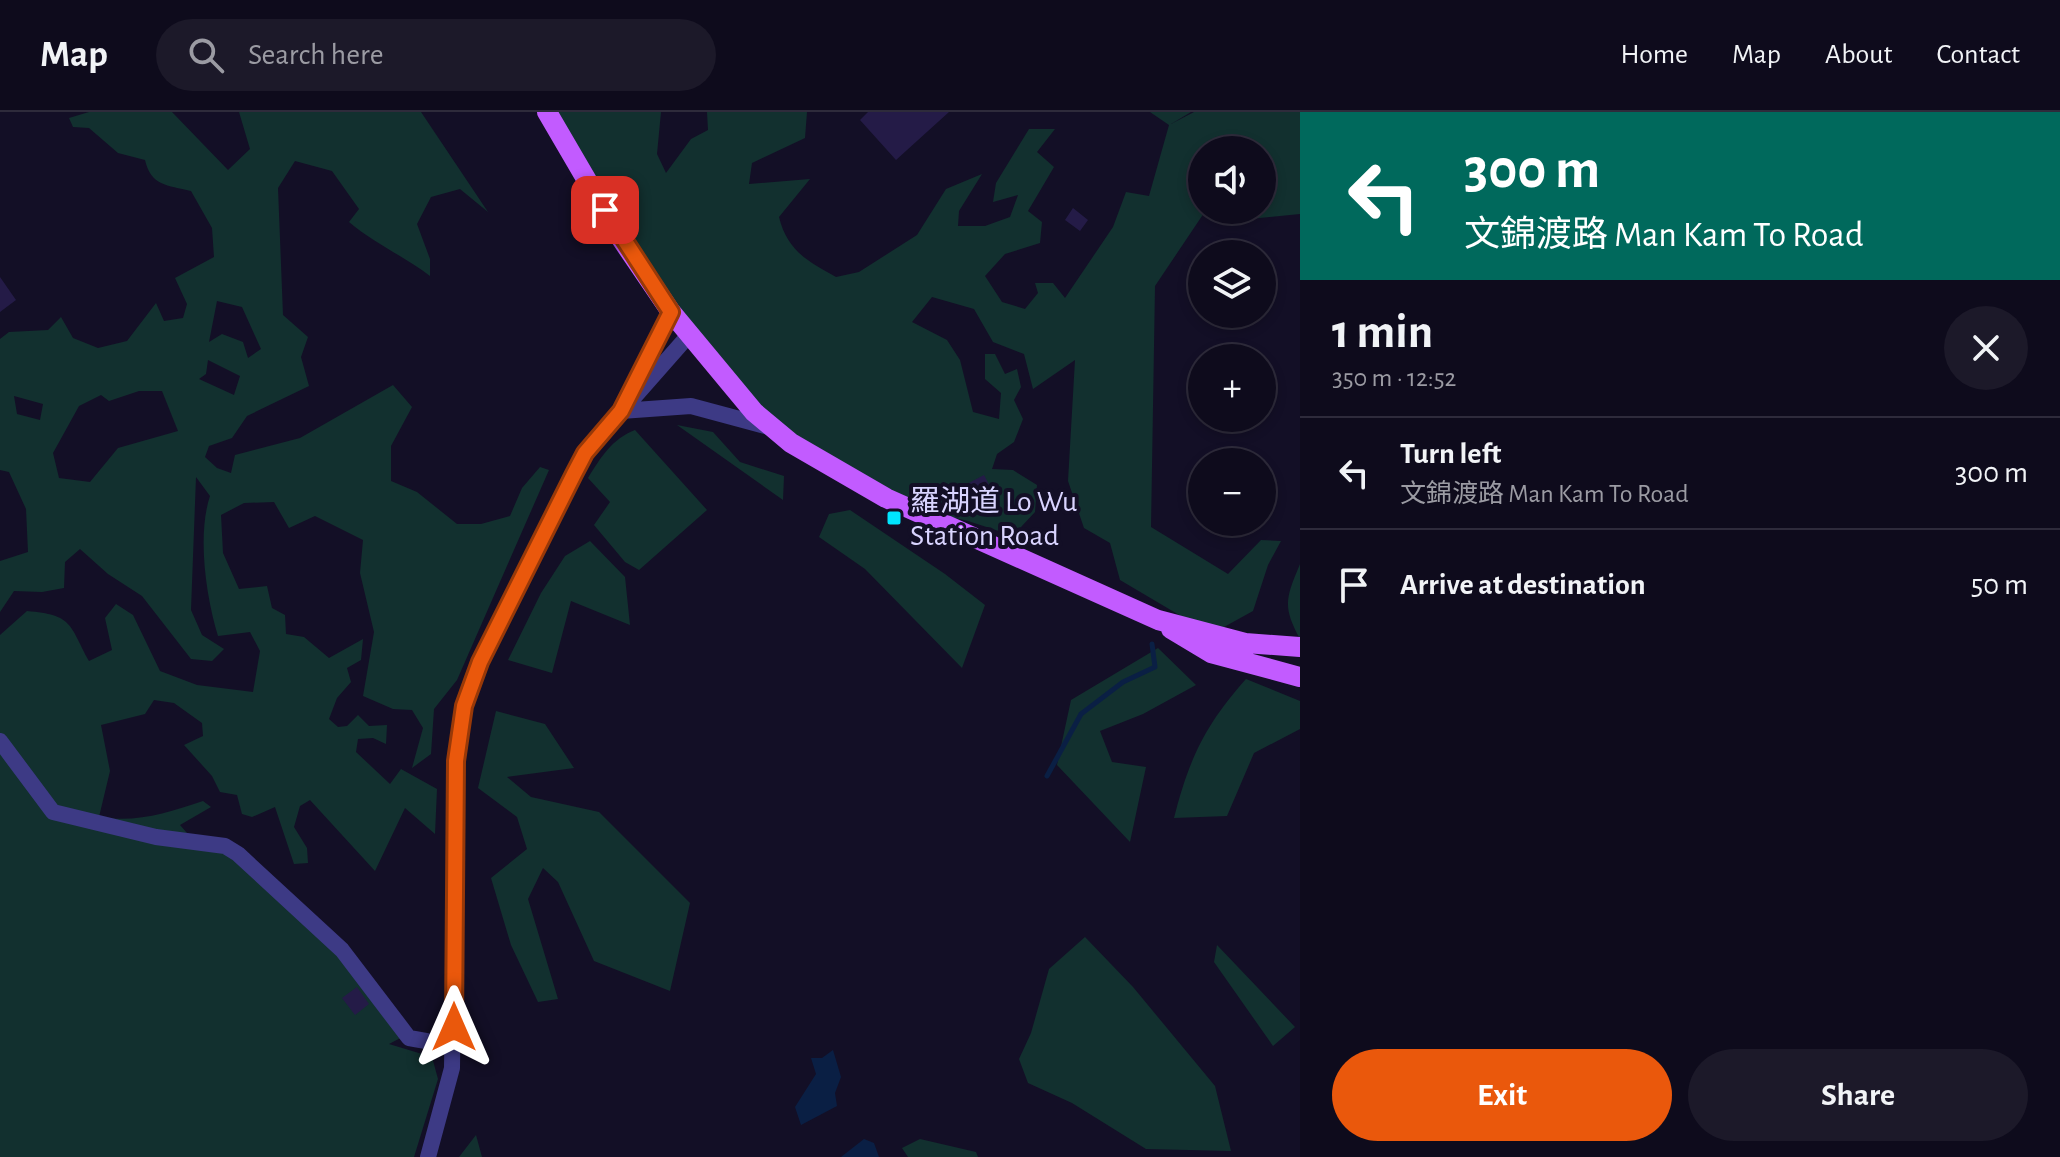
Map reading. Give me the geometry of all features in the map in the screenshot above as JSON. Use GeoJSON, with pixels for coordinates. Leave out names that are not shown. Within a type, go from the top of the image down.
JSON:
{"type":"FeatureCollection","features":[{"type":"Feature","properties":{"kind":"main road"},"geometry":{"type":"LineString","coordinates":[[547,112],[620,237],[688,336],[754,412],[791,443],[886,498],[1158,620],[1211,653],[1300,677]]}},
{"type":"Feature","properties":{"kind":"main road"},"geometry":{"type":"LineString","coordinates":[[1158,620],[1245,643],[1300,647]]}},
{"type":"Feature","properties":{"kind":"street"},"geometry":{"type":"LineString","coordinates":[[621,411],[671,312]]}},
{"type":"Feature","properties":{"kind":"street"},"geometry":{"type":"LineString","coordinates":[[428,1157],[452,1068],[454,1046],[456,761],[464,706],[480,662],[585,453],[688,336]]}},
{"type":"Feature","properties":{"kind":"street"},"geometry":{"type":"LineString","coordinates":[[621,411],[691,406],[774,429]]}},
{"type":"Feature","properties":{"kind":"street"},"geometry":{"type":"LineString","coordinates":[[0,741],[53,812],[156,837],[225,846],[238,854],[342,950],[409,1038],[454,1046]]}},
{"type":"Feature","properties":{"kind":"green space"},"geometry":{"type":"Polygon","coordinates":[[[89,112],[172,112],[228,170],[250,149],[239,112],[421,112],[488,212],[460,189],[431,197],[417,224],[430,259],[430,276],[349,222],[359,209],[332,171],[295,161],[278,188],[283,315],[308,337],[301,357],[309,386],[247,416],[232,438],[209,446],[205,457],[217,468],[231,473],[235,455],[300,438],[393,385],[412,407],[391,446],[391,481],[417,492],[457,524],[481,524],[510,516],[522,488],[540,467],[549,470],[457,680],[434,709],[431,754],[412,768],[423,728],[412,710],[393,709],[363,696],[374,632],[360,573],[363,540],[315,516],[289,528],[274,502],[244,503],[221,515],[223,553],[239,589],[267,586],[272,608],[285,615],[286,634],[304,637],[329,658],[363,639],[361,660],[347,668],[351,682],[337,698],[329,719],[338,727],[347,726],[358,715],[369,726],[387,725],[386,744],[373,738],[358,739],[356,752],[390,784],[401,769],[437,789],[435,834],[405,808],[375,871],[310,800],[300,806],[294,827],[307,848],[308,863],[294,864],[275,807],[252,817],[242,814],[237,795],[220,792],[212,776],[184,745],[203,736],[202,723],[174,703],[154,700],[145,714],[101,725],[110,771],[99,817],[139,818],[203,801],[211,807],[180,825],[194,841],[238,854],[310,918],[408,1034],[389,1044],[432,1057],[438,1079],[414,1157],[0,1157],[0,635],[27,611],[53,615],[73,630],[89,661],[112,650],[105,618],[116,604],[133,615],[160,671],[197,685],[253,692],[260,651],[250,632],[218,636],[205,566],[204,529],[210,496],[196,477],[191,610],[202,635],[224,649],[212,661],[191,659],[142,596],[108,574],[80,549],[65,562],[64,588],[42,592],[14,591],[0,612],[0,561],[28,552],[26,509],[9,472],[0,470],[0,339],[9,332],[48,330],[61,317],[73,338],[98,348],[127,341],[156,303],[164,321],[183,318],[187,304],[175,278],[214,257],[212,228],[191,191],[161,183],[151,175],[145,160],[118,153],[89,128],[73,127],[69,118],[89,112]],[[217,301],[209,342],[222,334],[243,342],[248,358],[261,349],[242,307],[217,301]],[[208,360],[206,374],[199,379],[234,395],[240,376],[208,360]],[[139,391],[109,401],[101,395],[79,406],[53,453],[59,478],[90,482],[118,448],[178,431],[162,391],[139,391]],[[14,396],[17,414],[40,420],[43,404],[14,396]]]}},
{"type":"Feature","properties":{"kind":"green space"},"geometry":{"type":"Polygon","coordinates":[[[556,112],[661,112],[657,154],[666,173],[691,139],[708,130],[707,112],[807,112],[805,138],[752,163],[749,184],[810,179],[779,217],[793,246],[816,266],[836,277],[859,272],[917,235],[946,189],[982,174],[959,211],[958,226],[985,226],[1010,217],[1018,195],[993,202],[996,183],[1029,129],[1055,129],[1037,152],[1054,167],[1028,211],[1042,222],[1040,243],[1005,254],[985,276],[1002,302],[1025,309],[1038,293],[1035,283],[1053,283],[1065,298],[1113,227],[1126,192],[1149,196],[1169,125],[1150,112],[1191,112],[1171,124],[1194,112],[1300,112],[1300,214],[1276,216],[1276,136],[1188,136],[1188,224],[1197,224],[1155,286],[1151,527],[1228,574],[1261,540],[1281,541],[1268,565],[1253,611],[1224,627],[1191,622],[1120,580],[1110,543],[1084,528],[1068,481],[1075,360],[1033,389],[1024,354],[993,342],[974,309],[932,297],[912,322],[947,340],[960,360],[973,412],[999,419],[1001,393],[985,379],[985,354],[995,354],[1005,374],[1017,369],[1021,387],[1014,400],[1023,419],[1014,442],[997,454],[992,469],[1013,470],[1037,485],[1035,512],[1021,527],[1047,541],[1045,546],[968,521],[902,505],[801,449],[739,395],[628,232],[556,112]]]}},
{"type":"Feature","properties":{"kind":"green space"},"geometry":{"type":"Polygon","coordinates":[[[677,425],[713,432],[740,462],[784,476],[783,500],[677,425]]]}},
{"type":"Feature","properties":{"kind":"green space"},"geometry":{"type":"Polygon","coordinates":[[[635,430],[707,510],[639,570],[625,562],[594,525],[610,502],[588,478],[613,444],[635,430]]]}},
{"type":"Feature","properties":{"kind":"green space"},"geometry":{"type":"Polygon","coordinates":[[[850,510],[985,605],[962,668],[865,569],[819,537],[829,514],[850,510]]]}},
{"type":"Feature","properties":{"kind":"green space"},"geometry":{"type":"Polygon","coordinates":[[[590,541],[625,577],[630,625],[571,601],[552,673],[508,660],[541,593],[565,556],[590,541]]]}},
{"type":"Feature","properties":{"kind":"green space"},"geometry":{"type":"Polygon","coordinates":[[[1300,564],[1300,639],[1290,618],[1288,602],[1300,564]]]}},
{"type":"Feature","properties":{"kind":"green space"},"geometry":{"type":"Polygon","coordinates":[[[1158,648],[1196,685],[1143,714],[1100,731],[1112,762],[1146,767],[1130,842],[1057,765],[1071,700],[1158,648]]]}},
{"type":"Feature","properties":{"kind":"green space"},"geometry":{"type":"Polygon","coordinates":[[[1246,679],[1300,701],[1300,729],[1254,753],[1227,816],[1174,818],[1200,744],[1246,679]]]}},
{"type":"Feature","properties":{"kind":"green space"},"geometry":{"type":"Polygon","coordinates":[[[496,711],[545,724],[574,768],[507,777],[531,797],[599,812],[690,903],[670,991],[594,961],[558,882],[543,868],[528,899],[558,999],[538,1002],[511,945],[491,878],[527,849],[517,817],[478,788],[496,711]]]}},
{"type":"Feature","properties":{"kind":"green space"},"geometry":{"type":"Polygon","coordinates":[[[1085,937],[1133,987],[1215,1086],[1231,1151],[1146,1149],[1072,1103],[1028,1083],[1019,1059],[1031,1033],[1049,969],[1085,937]]]}},
{"type":"Feature","properties":{"kind":"green space"},"geometry":{"type":"Polygon","coordinates":[[[1217,945],[1295,1027],[1273,1046],[1214,962],[1217,945]]]}},
{"type":"Feature","properties":{"kind":"green space"},"geometry":{"type":"Polygon","coordinates":[[[476,1135],[482,1157],[459,1157],[476,1135]]]}},
{"type":"Feature","properties":{"kind":"green space"},"geometry":{"type":"Polygon","coordinates":[[[920,1139],[976,1152],[978,1157],[908,1157],[902,1148],[920,1139]]]}},
{"type":"Feature","properties":{"kind":"water"},"geometry":{"type":"Polygon","coordinates":[[[833,1050],[841,1077],[835,1093],[837,1106],[801,1125],[795,1107],[816,1074],[811,1058],[822,1058],[833,1050]]]}},
{"type":"Feature","properties":{"kind":"water"},"geometry":{"type":"Polygon","coordinates":[[[864,1139],[874,1143],[879,1157],[841,1157],[864,1139]]]}},
{"type":"Feature","properties":{"kind":"building"},"geometry":{"type":"Polygon","coordinates":[[[868,112],[949,112],[896,160],[860,120],[868,112]]]}},
{"type":"Feature","properties":{"kind":"building"},"geometry":{"type":"Polygon","coordinates":[[[1073,208],[1088,220],[1080,231],[1065,220],[1073,208]]]}},
{"type":"Feature","properties":{"kind":"building"},"geometry":{"type":"Polygon","coordinates":[[[0,277],[16,300],[0,312],[0,277]]]}},
{"type":"Feature","properties":{"kind":"building"},"geometry":{"type":"Polygon","coordinates":[[[984,475],[994,494],[975,504],[961,487],[984,475]]]}},
{"type":"Feature","properties":{"kind":"building"},"geometry":{"type":"Polygon","coordinates":[[[357,987],[369,1004],[355,1015],[342,998],[357,987]]]}},
{"type":"Feature","properties":{"kind":"waterway"},"geometry":{"type":"LineString","coordinates":[[1047,776],[1081,714],[1123,682],[1155,667],[1152,644]]}},
{"type":"Feature","properties":{"kind":"place","name":"羅湖道 Lo Wu Station Road"},"geometry":{"type":"Point","coordinates":[894,518]}},
{"type":"Feature","properties":{"kind":"route"},"geometry":{"type":"LineString","coordinates":[[454,1027],[456,761],[464,706],[480,662],[585,453],[621,411],[671,312],[605,210]]}}]}
